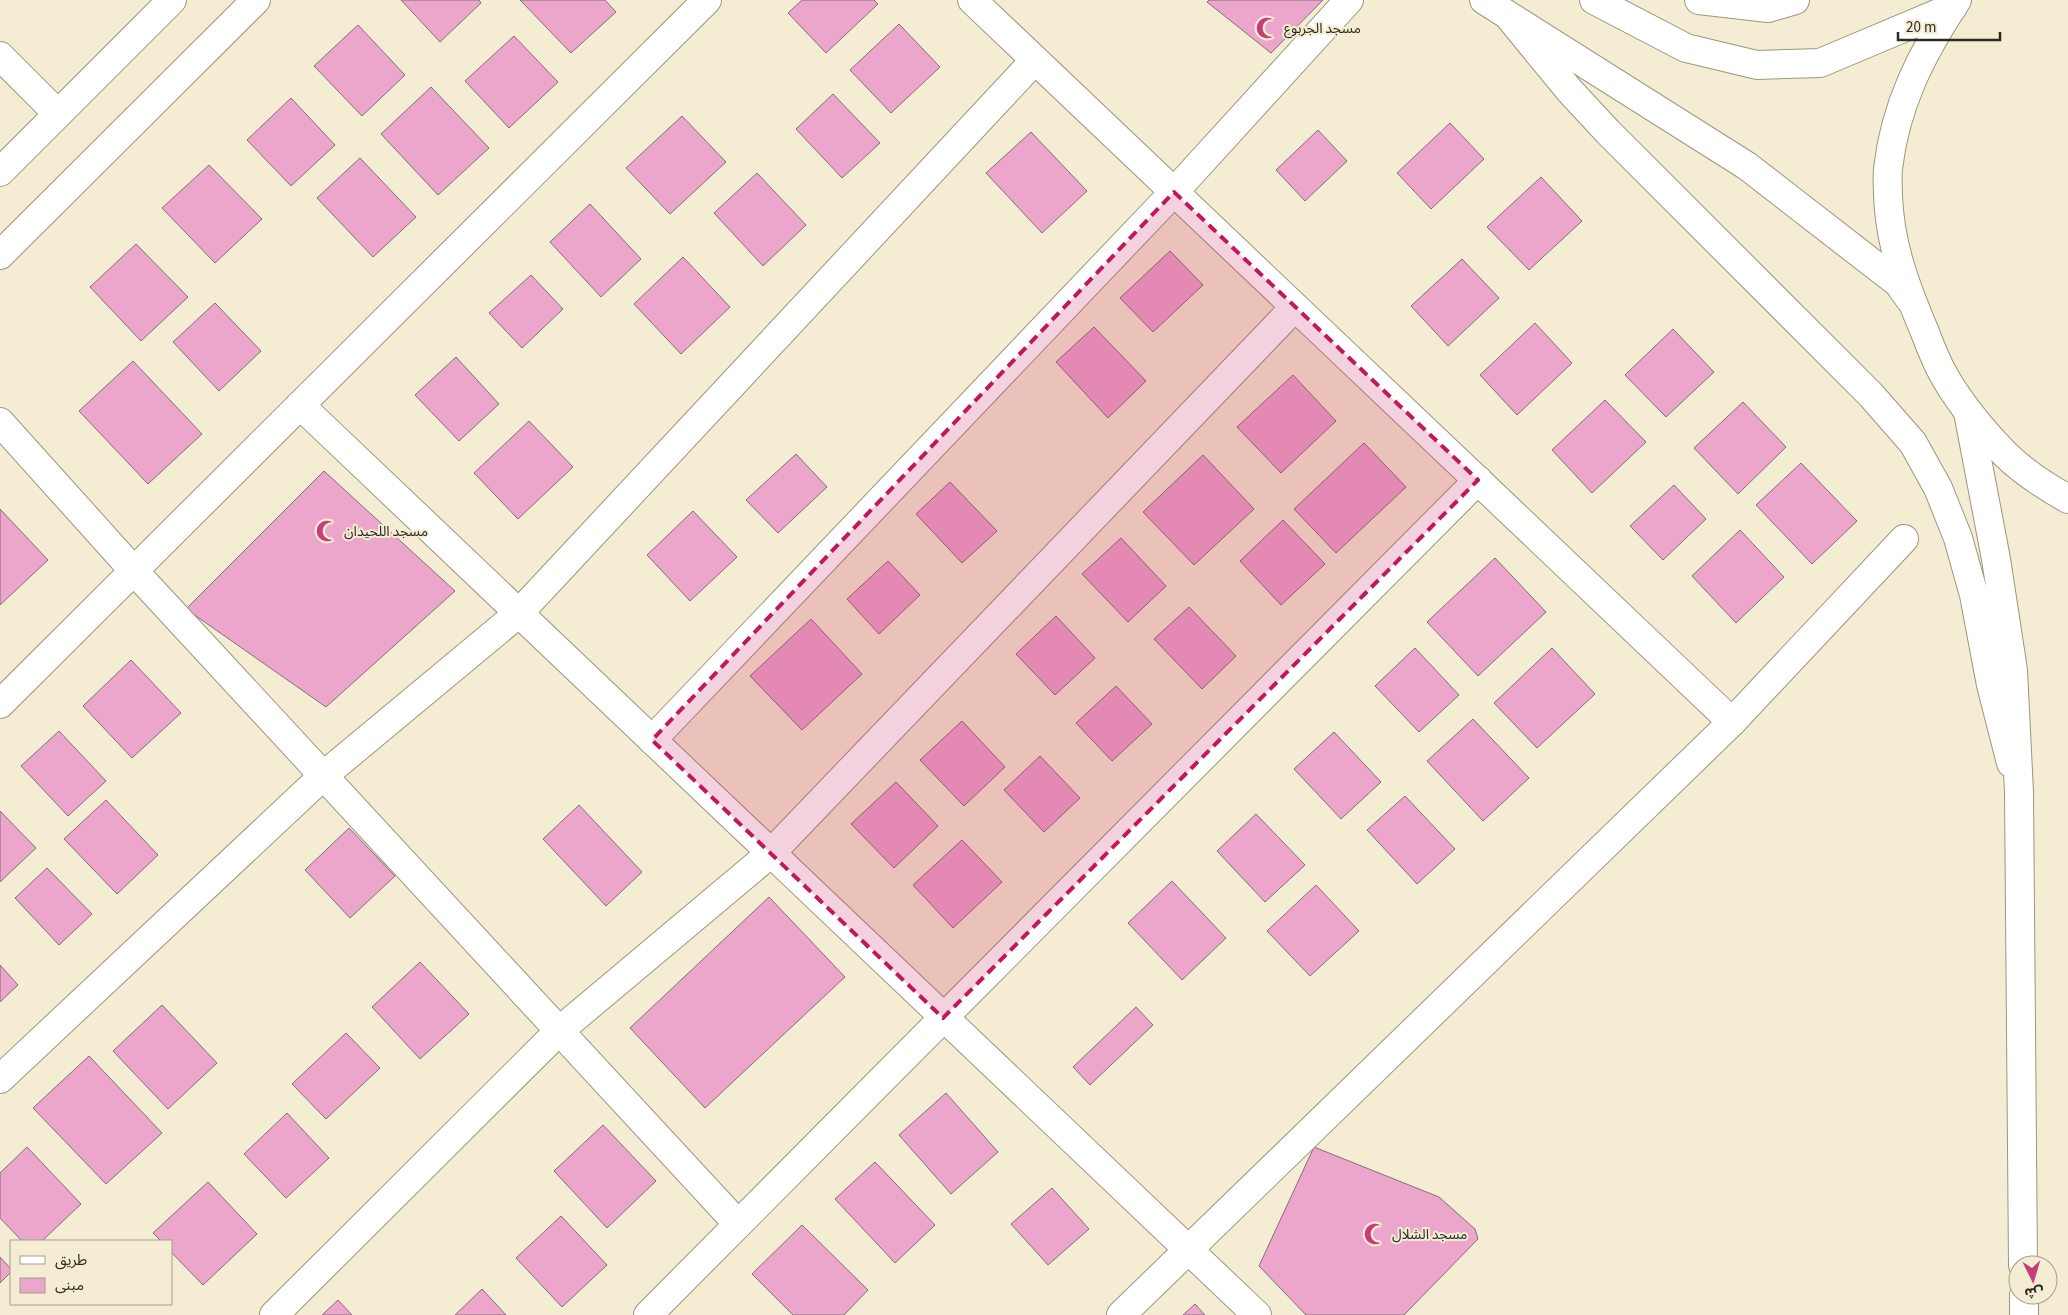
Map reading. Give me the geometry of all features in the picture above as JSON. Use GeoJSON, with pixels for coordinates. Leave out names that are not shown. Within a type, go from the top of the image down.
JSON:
{"type":"FeatureCollection","features":[{"type":"Feature","properties":{"kind":"street"},"geometry":{"type":"LineString","coordinates":[[0,172],[172,0]]}},
{"type":"Feature","properties":{"kind":"street"},"geometry":{"type":"LineString","coordinates":[[0,255],[256,0]]}},
{"type":"Feature","properties":{"kind":"street"},"geometry":{"type":"LineString","coordinates":[[0,704],[706,0]]}},
{"type":"Feature","properties":{"kind":"street"},"geometry":{"type":"LineString","coordinates":[[972,0],[1732,722]]}},
{"type":"Feature","properties":{"kind":"street"},"geometry":{"type":"LineString","coordinates":[[652,740],[1174,192],[1349,0]]}},
{"type":"Feature","properties":{"kind":"street"},"geometry":{"type":"LineString","coordinates":[[1484,0],[1748,166],[1898,283],[1912,301]]}},
{"type":"Feature","properties":{"kind":"street"},"geometry":{"type":"LineString","coordinates":[[1594,0],[1686,48],[1757,65],[1820,63],[1955,4]]}},
{"type":"Feature","properties":{"kind":"street"},"geometry":{"type":"LineString","coordinates":[[1699,0],[1768,8],[1795,0]]}},
{"type":"Feature","properties":{"kind":"street"},"geometry":{"type":"LineString","coordinates":[[1955,4],[1937,30],[1913,75],[1895,126],[1887,171],[1889,222],[1894,251],[1940,369],[1968,412],[2004,454],[2033,479],[2068,499]]}},
{"type":"Feature","properties":{"kind":"street"},"geometry":{"type":"LineString","coordinates":[[1508,15],[1568,90],[1871,395],[1913,443],[1938,488],[1958,538],[1974,595],[1991,684],[2019,792]]}},
{"type":"Feature","properties":{"kind":"street"},"geometry":{"type":"LineString","coordinates":[[0,56],[58,114]]}},
{"type":"Feature","properties":{"kind":"street"},"geometry":{"type":"LineString","coordinates":[[0,1078],[323,776],[519,613],[1035,60]]}},
{"type":"Feature","properties":{"kind":"street"},"geometry":{"type":"LineString","coordinates":[[274,1315],[559,1031],[771,853],[1295,307]]}},
{"type":"Feature","properties":{"kind":"street"},"geometry":{"type":"LineString","coordinates":[[300,405],[1257,1315]]}},
{"type":"Feature","properties":{"kind":"street"},"geometry":{"type":"LineString","coordinates":[[1968,412],[1996,559],[2013,670],[2019,792],[2023,1255]]}},
{"type":"Feature","properties":{"kind":"street"},"geometry":{"type":"LineString","coordinates":[[0,422],[134,571],[738,1224]]}},
{"type":"Feature","properties":{"kind":"street"},"geometry":{"type":"LineString","coordinates":[[648,1315],[1478,480]]}},
{"type":"Feature","properties":{"kind":"street"},"geometry":{"type":"LineString","coordinates":[[1121,1315],[1732,722],[1904,540]]}},
{"type":"Feature","properties":{"kind":"highlighted area"},"geometry":{"type":"Polygon","coordinates":[[[1174,192],[1478,480],[943,1018],[652,740],[1174,192]]]}},
{"type":"Feature","properties":{"kind":"building"},"geometry":{"type":"Polygon","coordinates":[[[401,0],[479,0],[481,3],[440,42],[401,0]]]}},
{"type":"Feature","properties":{"kind":"building"},"geometry":{"type":"Polygon","coordinates":[[[520,0],[605,0],[616,12],[571,53],[520,0]]]}},
{"type":"Feature","properties":{"kind":"building"},"geometry":{"type":"Polygon","coordinates":[[[802,0],[874,0],[878,4],[826,53],[788,13],[802,0]]]}},
{"type":"Feature","properties":{"kind":"building","name":"مسجد الجربوع"},"geometry":{"type":"Polygon","coordinates":[[[1209,0],[1323,0],[1271,53],[1207,2],[1209,0]]]}},
{"type":"Feature","properties":{"kind":"building"},"geometry":{"type":"Polygon","coordinates":[[[899,24],[940,67],[891,113],[850,70],[899,24]]]}},
{"type":"Feature","properties":{"kind":"building"},"geometry":{"type":"Polygon","coordinates":[[[358,25],[405,75],[362,116],[314,66],[358,25]]]}},
{"type":"Feature","properties":{"kind":"building"},"geometry":{"type":"Polygon","coordinates":[[[514,36],[558,82],[509,128],[465,81],[514,36]]]}},
{"type":"Feature","properties":{"kind":"building"},"geometry":{"type":"Polygon","coordinates":[[[431,87],[489,148],[438,195],[381,134],[431,87]]]}},
{"type":"Feature","properties":{"kind":"building"},"geometry":{"type":"Polygon","coordinates":[[[833,94],[880,143],[842,178],[796,129],[833,94]]]}},
{"type":"Feature","properties":{"kind":"building"},"geometry":{"type":"Polygon","coordinates":[[[291,98],[335,145],[291,186],[247,140],[291,98]]]}},
{"type":"Feature","properties":{"kind":"building"},"geometry":{"type":"Polygon","coordinates":[[[682,116],[726,162],[670,214],[626,168],[682,116]]]}},
{"type":"Feature","properties":{"kind":"building"},"geometry":{"type":"Polygon","coordinates":[[[1450,123],[1484,159],[1431,209],[1397,173],[1450,123]]]}},
{"type":"Feature","properties":{"kind":"building"},"geometry":{"type":"Polygon","coordinates":[[[1318,130],[1347,161],[1305,201],[1276,170],[1318,130]]]}},
{"type":"Feature","properties":{"kind":"building"},"geometry":{"type":"Polygon","coordinates":[[[1031,132],[1087,191],[1042,233],[986,173],[1031,132]]]}},
{"type":"Feature","properties":{"kind":"building"},"geometry":{"type":"Polygon","coordinates":[[[360,158],[416,217],[373,257],[317,198],[360,158]]]}},
{"type":"Feature","properties":{"kind":"building"},"geometry":{"type":"Polygon","coordinates":[[[209,165],[262,219],[215,263],[162,208],[209,165]]]}},
{"type":"Feature","properties":{"kind":"building"},"geometry":{"type":"Polygon","coordinates":[[[757,173],[806,225],[763,266],[714,213],[757,173]]]}},
{"type":"Feature","properties":{"kind":"building"},"geometry":{"type":"Polygon","coordinates":[[[1541,177],[1582,221],[1529,270],[1487,227],[1541,177]]]}},
{"type":"Feature","properties":{"kind":"building"},"geometry":{"type":"Polygon","coordinates":[[[590,204],[641,259],[601,297],[550,242],[590,204]]]}},
{"type":"Feature","properties":{"kind":"building"},"geometry":{"type":"Polygon","coordinates":[[[136,244],[188,297],[141,341],[90,287],[136,244]]]}},
{"type":"Feature","properties":{"kind":"building"},"geometry":{"type":"Polygon","coordinates":[[[1170,251],[1203,285],[1153,332],[1120,298],[1170,251]]]}},
{"type":"Feature","properties":{"kind":"building"},"geometry":{"type":"Polygon","coordinates":[[[683,257],[730,307],[681,354],[634,304],[683,257]]]}},
{"type":"Feature","properties":{"kind":"building"},"geometry":{"type":"Polygon","coordinates":[[[1462,259],[1499,298],[1448,346],[1411,306],[1462,259]]]}},
{"type":"Feature","properties":{"kind":"building"},"geometry":{"type":"Polygon","coordinates":[[[531,275],[563,309],[522,348],[489,313],[531,275]]]}},
{"type":"Feature","properties":{"kind":"building"},"geometry":{"type":"Polygon","coordinates":[[[215,303],[261,351],[219,391],[173,342],[215,303]]]}},
{"type":"Feature","properties":{"kind":"building"},"geometry":{"type":"Polygon","coordinates":[[[1535,323],[1572,363],[1517,415],[1480,375],[1535,323]]]}},
{"type":"Feature","properties":{"kind":"building"},"geometry":{"type":"Polygon","coordinates":[[[1094,327],[1146,381],[1108,418],[1056,362],[1094,327]]]}},
{"type":"Feature","properties":{"kind":"building"},"geometry":{"type":"Polygon","coordinates":[[[1673,329],[1714,372],[1666,417],[1625,375],[1673,329]]]}},
{"type":"Feature","properties":{"kind":"building"},"geometry":{"type":"Polygon","coordinates":[[[456,357],[499,404],[459,441],[415,395],[456,357]]]}},
{"type":"Feature","properties":{"kind":"building"},"geometry":{"type":"Polygon","coordinates":[[[133,361],[202,434],[148,484],[79,411],[133,361]]]}},
{"type":"Feature","properties":{"kind":"building"},"geometry":{"type":"Polygon","coordinates":[[[1293,375],[1336,421],[1281,473],[1237,427],[1293,375]]]}},
{"type":"Feature","properties":{"kind":"building"},"geometry":{"type":"Polygon","coordinates":[[[1605,400],[1646,442],[1592,493],[1552,450],[1605,400]]]}},
{"type":"Feature","properties":{"kind":"building"},"geometry":{"type":"Polygon","coordinates":[[[1743,402],[1786,447],[1738,494],[1694,448],[1743,402]]]}},
{"type":"Feature","properties":{"kind":"building"},"geometry":{"type":"Polygon","coordinates":[[[529,421],[573,467],[518,519],[474,473],[529,421]]]}},
{"type":"Feature","properties":{"kind":"building"},"geometry":{"type":"Polygon","coordinates":[[[1364,443],[1406,487],[1336,553],[1294,509],[1364,443]]]}},
{"type":"Feature","properties":{"kind":"building"},"geometry":{"type":"Polygon","coordinates":[[[796,454],[827,487],[778,533],[746,500],[796,454]]]}},
{"type":"Feature","properties":{"kind":"building"},"geometry":{"type":"Polygon","coordinates":[[[1203,455],[1254,509],[1194,565],[1143,512],[1203,455]]]}},
{"type":"Feature","properties":{"kind":"building"},"geometry":{"type":"Polygon","coordinates":[[[1801,463],[1857,521],[1812,564],[1756,505],[1801,463]]]}},
{"type":"Feature","properties":{"kind":"building","name":"مسجد اللحيدان"},"geometry":{"type":"Polygon","coordinates":[[[324,471],[455,591],[326,707],[186,609],[324,471]]]}},
{"type":"Feature","properties":{"kind":"building"},"geometry":{"type":"Polygon","coordinates":[[[950,482],[997,531],[962,563],[916,514],[950,482]]]}},
{"type":"Feature","properties":{"kind":"building"},"geometry":{"type":"Polygon","coordinates":[[[1674,485],[1706,519],[1663,560],[1630,526],[1674,485]]]}},
{"type":"Feature","properties":{"kind":"building"},"geometry":{"type":"Polygon","coordinates":[[[0,509],[48,560],[0,605],[0,509]]]}},
{"type":"Feature","properties":{"kind":"building"},"geometry":{"type":"Polygon","coordinates":[[[693,511],[737,557],[690,601],[647,555],[693,511]]]}},
{"type":"Feature","properties":{"kind":"building"},"geometry":{"type":"Polygon","coordinates":[[[1283,520],[1325,564],[1281,605],[1240,561],[1283,520]]]}},
{"type":"Feature","properties":{"kind":"building"},"geometry":{"type":"Polygon","coordinates":[[[1740,530],[1784,577],[1736,623],[1692,576],[1740,530]]]}},
{"type":"Feature","properties":{"kind":"building"},"geometry":{"type":"Polygon","coordinates":[[[1121,538],[1166,586],[1128,622],[1082,574],[1121,538]]]}},
{"type":"Feature","properties":{"kind":"building"},"geometry":{"type":"Polygon","coordinates":[[[1495,558],[1546,612],[1478,676],[1427,622],[1495,558]]]}},
{"type":"Feature","properties":{"kind":"building"},"geometry":{"type":"Polygon","coordinates":[[[888,561],[920,595],[879,634],[847,599],[888,561]]]}},
{"type":"Feature","properties":{"kind":"building"},"geometry":{"type":"Polygon","coordinates":[[[1189,607],[1236,656],[1202,689],[1154,639],[1189,607]]]}},
{"type":"Feature","properties":{"kind":"building"},"geometry":{"type":"Polygon","coordinates":[[[1056,616],[1095,658],[1055,695],[1016,654],[1056,616]]]}},
{"type":"Feature","properties":{"kind":"building"},"geometry":{"type":"Polygon","coordinates":[[[811,619],[862,674],[802,730],[750,676],[811,619]]]}},
{"type":"Feature","properties":{"kind":"building"},"geometry":{"type":"Polygon","coordinates":[[[1415,648],[1459,695],[1419,732],[1375,686],[1415,648]]]}},
{"type":"Feature","properties":{"kind":"building"},"geometry":{"type":"Polygon","coordinates":[[[1552,648],[1595,694],[1537,748],[1494,703],[1552,648]]]}},
{"type":"Feature","properties":{"kind":"building"},"geometry":{"type":"Polygon","coordinates":[[[131,660],[181,713],[132,758],[83,706],[131,660]]]}},
{"type":"Feature","properties":{"kind":"building"},"geometry":{"type":"Polygon","coordinates":[[[1116,686],[1152,724],[1112,761],[1076,723],[1116,686]]]}},
{"type":"Feature","properties":{"kind":"building"},"geometry":{"type":"Polygon","coordinates":[[[1473,719],[1529,778],[1483,821],[1427,761],[1473,719]]]}},
{"type":"Feature","properties":{"kind":"building"},"geometry":{"type":"Polygon","coordinates":[[[962,721],[1005,767],[964,806],[920,760],[962,721]]]}},
{"type":"Feature","properties":{"kind":"building"},"geometry":{"type":"Polygon","coordinates":[[[59,731],[106,781],[68,816],[21,766],[59,731]]]}},
{"type":"Feature","properties":{"kind":"building"},"geometry":{"type":"Polygon","coordinates":[[[1334,732],[1381,782],[1341,819],[1294,769],[1334,732]]]}},
{"type":"Feature","properties":{"kind":"building"},"geometry":{"type":"Polygon","coordinates":[[[1040,756],[1080,798],[1044,832],[1004,790],[1040,756]]]}},
{"type":"Feature","properties":{"kind":"building"},"geometry":{"type":"Polygon","coordinates":[[[896,782],[938,826],[894,868],[851,824],[896,782]]]}},
{"type":"Feature","properties":{"kind":"building"},"geometry":{"type":"Polygon","coordinates":[[[1405,796],[1455,849],[1417,884],[1367,830],[1405,796]]]}},
{"type":"Feature","properties":{"kind":"building"},"geometry":{"type":"Polygon","coordinates":[[[106,800],[158,855],[117,894],[64,839],[106,800]]]}},
{"type":"Feature","properties":{"kind":"building"},"geometry":{"type":"Polygon","coordinates":[[[579,805],[642,872],[606,906],[543,839],[579,805]]]}},
{"type":"Feature","properties":{"kind":"building"},"geometry":{"type":"Polygon","coordinates":[[[0,811],[36,848],[0,882],[0,811]]]}},
{"type":"Feature","properties":{"kind":"building"},"geometry":{"type":"Polygon","coordinates":[[[1256,814],[1305,865],[1265,902],[1217,851],[1256,814]]]}},
{"type":"Feature","properties":{"kind":"building"},"geometry":{"type":"Polygon","coordinates":[[[349,828],[395,876],[350,918],[305,870],[349,828]]]}},
{"type":"Feature","properties":{"kind":"building"},"geometry":{"type":"Polygon","coordinates":[[[962,840],[1002,882],[953,928],[913,885],[962,840]]]}},
{"type":"Feature","properties":{"kind":"building"},"geometry":{"type":"Polygon","coordinates":[[[47,868],[92,914],[59,945],[15,898],[47,868]]]}},
{"type":"Feature","properties":{"kind":"building"},"geometry":{"type":"Polygon","coordinates":[[[1172,881],[1226,938],[1182,980],[1128,923],[1172,881]]]}},
{"type":"Feature","properties":{"kind":"building"},"geometry":{"type":"Polygon","coordinates":[[[1316,885],[1359,931],[1310,976],[1267,931],[1316,885]]]}},
{"type":"Feature","properties":{"kind":"building"},"geometry":{"type":"Polygon","coordinates":[[[769,897],[845,977],[705,1108],[630,1028],[769,897]]]}},
{"type":"Feature","properties":{"kind":"building"},"geometry":{"type":"Polygon","coordinates":[[[420,962],[469,1014],[420,1059],[372,1007],[420,962]]]}},
{"type":"Feature","properties":{"kind":"building"},"geometry":{"type":"Polygon","coordinates":[[[0,965],[18,985],[0,1002],[0,965]]]}},
{"type":"Feature","properties":{"kind":"building"},"geometry":{"type":"Polygon","coordinates":[[[162,1005],[217,1063],[168,1109],[113,1051],[162,1005]]]}},
{"type":"Feature","properties":{"kind":"building"},"geometry":{"type":"Polygon","coordinates":[[[1136,1007],[1153,1025],[1090,1085],[1073,1067],[1136,1007]]]}},
{"type":"Feature","properties":{"kind":"building"},"geometry":{"type":"Polygon","coordinates":[[[346,1033],[380,1068],[326,1119],[292,1084],[346,1033]]]}},
{"type":"Feature","properties":{"kind":"building"},"geometry":{"type":"Polygon","coordinates":[[[89,1056],[162,1133],[106,1184],[33,1108],[89,1056]]]}},
{"type":"Feature","properties":{"kind":"building"},"geometry":{"type":"Polygon","coordinates":[[[946,1093],[998,1152],[951,1194],[899,1135],[946,1093]]]}},
{"type":"Feature","properties":{"kind":"building"},"geometry":{"type":"Polygon","coordinates":[[[287,1113],[329,1158],[286,1198],[244,1154],[287,1113]]]}},
{"type":"Feature","properties":{"kind":"building"},"geometry":{"type":"Polygon","coordinates":[[[603,1125],[656,1181],[607,1228],[554,1171],[603,1125]]]}},
{"type":"Feature","properties":{"kind":"building"},"geometry":{"type":"Polygon","coordinates":[[[27,1147],[81,1204],[43,1240],[21,1240],[0,1218],[0,1173],[27,1147]]]}},
{"type":"Feature","properties":{"kind":"building","name":"مسجد الشلال"},"geometry":{"type":"Polygon","coordinates":[[[1314,1147],[1439,1197],[1475,1229],[1478,1239],[1404,1315],[1306,1315],[1259,1266],[1314,1147]]]}},
{"type":"Feature","properties":{"kind":"building"},"geometry":{"type":"Polygon","coordinates":[[[875,1162],[935,1225],[895,1263],[835,1199],[875,1162]]]}},
{"type":"Feature","properties":{"kind":"building"},"geometry":{"type":"Polygon","coordinates":[[[208,1182],[257,1234],[203,1285],[172,1253],[172,1240],[160,1240],[153,1233],[208,1182]]]}},
{"type":"Feature","properties":{"kind":"building"},"geometry":{"type":"Polygon","coordinates":[[[1052,1188],[1089,1229],[1048,1265],[1011,1224],[1052,1188]]]}},
{"type":"Feature","properties":{"kind":"building"},"geometry":{"type":"Polygon","coordinates":[[[561,1216],[607,1265],[562,1307],[516,1258],[561,1216]]]}},
{"type":"Feature","properties":{"kind":"building"},"geometry":{"type":"Polygon","coordinates":[[[802,1225],[868,1290],[844,1315],[793,1315],[752,1274],[802,1225]]]}},
{"type":"Feature","properties":{"kind":"building"},"geometry":{"type":"Polygon","coordinates":[[[0,1257],[10,1268],[10,1273],[0,1283],[0,1257]]]}},
{"type":"Feature","properties":{"kind":"building"},"geometry":{"type":"Polygon","coordinates":[[[482,1289],[506,1315],[455,1315],[482,1289]]]}},
{"type":"Feature","properties":{"kind":"building"},"geometry":{"type":"Polygon","coordinates":[[[338,1300],[352,1315],[322,1315],[338,1300]]]}},
{"type":"Feature","properties":{"kind":"building"},"geometry":{"type":"Polygon","coordinates":[[[1195,1304],[1205,1315],[1183,1315],[1195,1304]]]}},
{"type":"Feature","properties":{"kind":"place","name":"مسجد الجربوع"},"geometry":{"type":"Point","coordinates":[1267,28]}},
{"type":"Feature","properties":{"kind":"place","name":"مسجد اللحيدان"},"geometry":{"type":"Point","coordinates":[327,531]}},
{"type":"Feature","properties":{"kind":"place","name":"مسجد الشلال"},"geometry":{"type":"Point","coordinates":[1375,1234]}}]}
